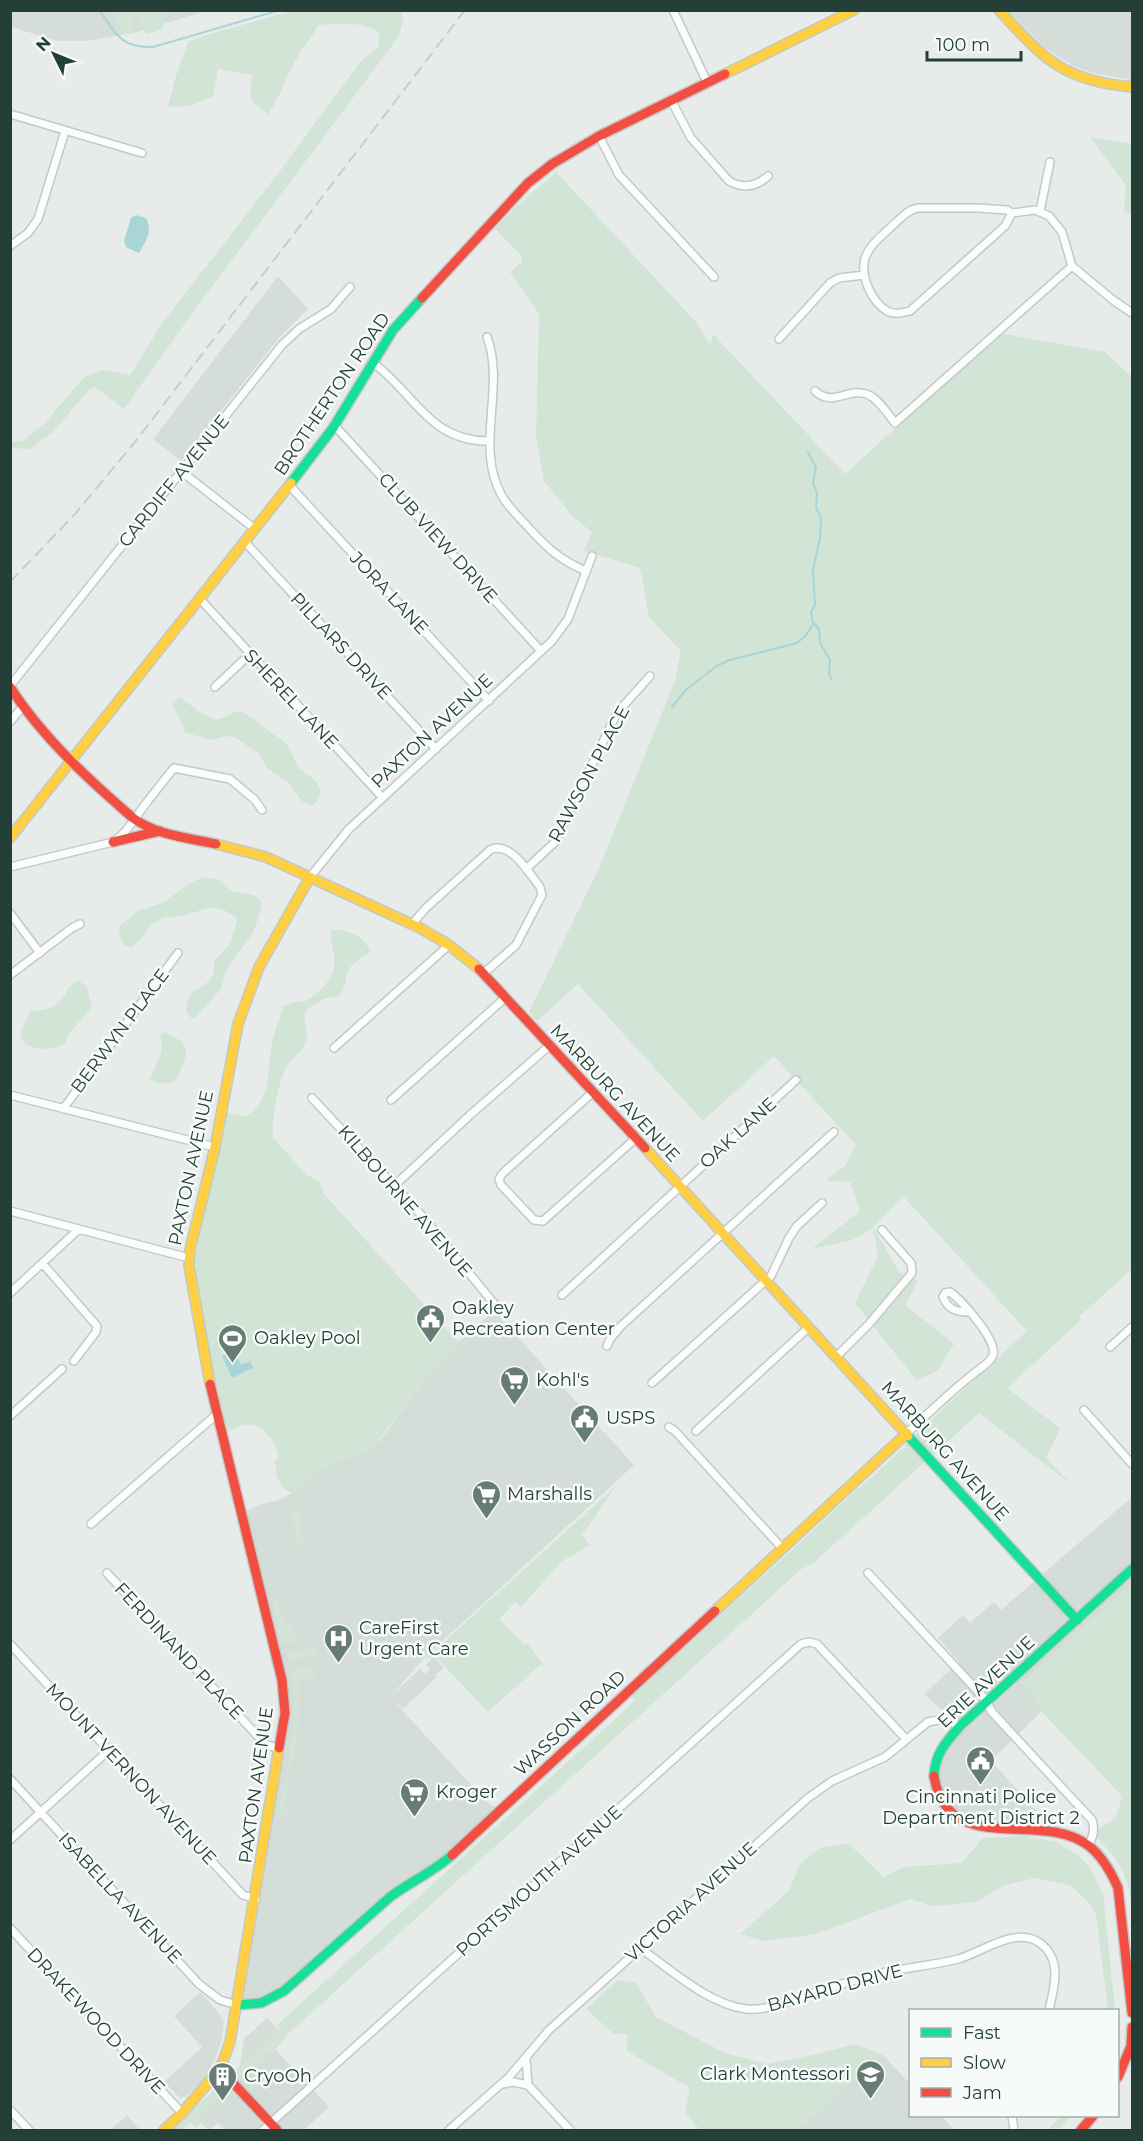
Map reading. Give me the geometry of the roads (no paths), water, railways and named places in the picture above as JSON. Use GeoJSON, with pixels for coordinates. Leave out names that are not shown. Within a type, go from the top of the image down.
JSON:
{"type":"FeatureCollection","features":[{"type":"Feature","properties":{"kind":"street"},"geometry":{"type":"LineString","coordinates":[[673,10],[707,82]]}},
{"type":"Feature","properties":{"kind":"street","name":"BROTHERTON ROAD"},"geometry":{"type":"LineString","coordinates":[[10,838],[290,486],[334,425],[393,330],[528,183],[552,164],[599,136],[854,10]]}},
{"type":"Feature","properties":{"kind":"street"},"geometry":{"type":"LineString","coordinates":[[999,10],[1037,52],[1061,69],[1074,76],[1101,84],[1132,87]]}},
{"type":"Feature","properties":{"kind":"street"},"geometry":{"type":"LineString","coordinates":[[671,100],[691,138],[729,181],[737,185],[749,186],[768,176]]}},
{"type":"Feature","properties":{"kind":"street"},"geometry":{"type":"LineString","coordinates":[[10,114],[142,153]]}},
{"type":"Feature","properties":{"kind":"street"},"geometry":{"type":"LineString","coordinates":[[10,246],[28,233],[38,219],[65,130]]}},
{"type":"Feature","properties":{"kind":"street"},"geometry":{"type":"LineString","coordinates":[[599,136],[619,176],[714,277]]}},
{"type":"Feature","properties":{"kind":"street"},"geometry":{"type":"LineString","coordinates":[[1040,212],[1050,162]]}},
{"type":"Feature","properties":{"kind":"street"},"geometry":{"type":"LineString","coordinates":[[1012,213],[1005,226],[910,311],[898,313],[887,311],[868,288],[864,275],[866,256],[873,243],[914,208],[978,208],[1007,210],[1012,213],[1040,212],[1049,216],[1060,226],[1072,266],[1132,313]]}},
{"type":"Feature","properties":{"kind":"street"},"geometry":{"type":"LineString","coordinates":[[815,390],[823,397],[832,399],[857,393],[868,395],[876,400],[895,423],[1072,266]]}},
{"type":"Feature","properties":{"kind":"street"},"geometry":{"type":"LineString","coordinates":[[778,339],[830,283],[839,278],[864,275]]}},
{"type":"Feature","properties":{"kind":"street","name":"CARDIFF AVENUE"},"geometry":{"type":"LineString","coordinates":[[10,687],[282,345],[300,329],[331,309],[350,288]]}},
{"type":"Feature","properties":{"kind":"street"},"geometry":{"type":"LineString","coordinates":[[487,337],[491,349],[493,382],[490,441],[494,476],[506,503],[556,556],[586,571]]}},
{"type":"Feature","properties":{"kind":"street"},"geometry":{"type":"LineString","coordinates":[[372,362],[387,374],[437,426],[458,437],[490,441]]}},
{"type":"Feature","properties":{"kind":"street","name":"CLUB VIEW DRIVE"},"geometry":{"type":"LineString","coordinates":[[334,425],[541,651]]}},
{"type":"Feature","properties":{"kind":"street"},"geometry":{"type":"LineString","coordinates":[[182,472],[255,529]]}},
{"type":"Feature","properties":{"kind":"street","name":"JORA LANE"},"geometry":{"type":"LineString","coordinates":[[290,486],[489,701]]}},
{"type":"Feature","properties":{"kind":"street","name":"PILLARS DRIVE"},"geometry":{"type":"LineString","coordinates":[[245,542],[436,749]]}},
{"type":"Feature","properties":{"kind":"street","name":"PAXTON AVENUE"},"geometry":{"type":"LineString","coordinates":[[220,2069],[230,2042],[237,2005],[285,1717],[284,1689],[217,1414],[195,1305],[189,1258],[215,1147],[238,1024],[243,1004],[259,967],[310,877],[344,835],[552,641],[568,619],[592,556]]}},
{"type":"Feature","properties":{"kind":"street","name":"SHEREL LANE"},"geometry":{"type":"LineString","coordinates":[[200,599],[383,798]]}},
{"type":"Feature","properties":{"kind":"street"},"geometry":{"type":"LineString","coordinates":[[215,687],[250,654]]}},
{"type":"Feature","properties":{"kind":"street","name":"RAWSON PLACE"},"geometry":{"type":"LineString","coordinates":[[526,869],[554,843],[617,713],[650,676]]}},
{"type":"Feature","properties":{"kind":"street","name":"MARBURG AVENUE"},"geometry":{"type":"LineString","coordinates":[[10,687],[23,706],[71,760],[146,826],[248,851],[310,877],[412,924],[449,945],[483,974],[1077,1620]]}},
{"type":"Feature","properties":{"kind":"street"},"geometry":{"type":"LineString","coordinates":[[10,722],[23,706]]}},
{"type":"Feature","properties":{"kind":"street"},"geometry":{"type":"LineString","coordinates":[[113,842],[136,819],[174,768],[230,779],[255,800],[262,810]]}},
{"type":"Feature","properties":{"kind":"street"},"geometry":{"type":"LineString","coordinates":[[10,867],[113,842],[148,836],[160,831]]}},
{"type":"Feature","properties":{"kind":"street"},"geometry":{"type":"LineString","coordinates":[[412,924],[426,908],[494,848],[508,850],[540,887],[541,898],[516,945],[483,974]]}},
{"type":"Feature","properties":{"kind":"street"},"geometry":{"type":"LineString","coordinates":[[10,913],[40,952]]}},
{"type":"Feature","properties":{"kind":"street"},"geometry":{"type":"LineString","coordinates":[[10,975],[80,924]]}},
{"type":"Feature","properties":{"kind":"street"},"geometry":{"type":"LineString","coordinates":[[334,1048],[449,945]]}},
{"type":"Feature","properties":{"kind":"street","name":"BERWYN PLACE"},"geometry":{"type":"LineString","coordinates":[[63,1108],[178,953]]}},
{"type":"Feature","properties":{"kind":"street"},"geometry":{"type":"LineString","coordinates":[[391,1100],[505,998]]}},
{"type":"Feature","properties":{"kind":"street"},"geometry":{"type":"LineString","coordinates":[[394,1186],[549,1046]]}},
{"type":"Feature","properties":{"kind":"street","name":"OAK LANE"},"geometry":{"type":"LineString","coordinates":[[562,1295],[796,1080]]}},
{"type":"Feature","properties":{"kind":"street"},"geometry":{"type":"LineString","coordinates":[[592,1093],[502,1174],[499,1179],[501,1185],[534,1220],[543,1221],[635,1139]]}},
{"type":"Feature","properties":{"kind":"street"},"geometry":{"type":"LineString","coordinates":[[10,1095],[215,1147]]}},
{"type":"Feature","properties":{"kind":"street","name":"KILBOURNE AVENUE"},"geometry":{"type":"LineString","coordinates":[[312,1098],[438,1234],[496,1306]]}},
{"type":"Feature","properties":{"kind":"street"},"geometry":{"type":"LineString","coordinates":[[607,1346],[615,1332],[834,1132]]}},
{"type":"Feature","properties":{"kind":"street"},"geometry":{"type":"LineString","coordinates":[[652,1383],[773,1273],[793,1232],[822,1203]]}},
{"type":"Feature","properties":{"kind":"street"},"geometry":{"type":"LineString","coordinates":[[10,1212],[189,1258]]}},
{"type":"Feature","properties":{"kind":"street"},"geometry":{"type":"LineString","coordinates":[[10,1293],[79,1229]]}},
{"type":"Feature","properties":{"kind":"street"},"geometry":{"type":"LineString","coordinates":[[836,1357],[912,1273],[911,1263],[882,1230]]}},
{"type":"Feature","properties":{"kind":"street"},"geometry":{"type":"LineString","coordinates":[[43,1264],[97,1326],[96,1332],[74,1361]]}},
{"type":"Feature","properties":{"kind":"street"},"geometry":{"type":"LineString","coordinates":[[910,1437],[959,1384],[993,1357],[994,1349],[988,1335],[970,1312]]}},
{"type":"Feature","properties":{"kind":"street"},"geometry":{"type":"LineString","coordinates":[[1110,1347],[1132,1327]]}},
{"type":"Feature","properties":{"kind":"street"},"geometry":{"type":"LineString","coordinates":[[696,1431],[809,1328]]}},
{"type":"Feature","properties":{"kind":"street"},"geometry":{"type":"LineString","coordinates":[[10,1416],[62,1369]]}},
{"type":"Feature","properties":{"kind":"street"},"geometry":{"type":"LineString","coordinates":[[1084,1410],[1132,1464]]}},
{"type":"Feature","properties":{"kind":"street"},"geometry":{"type":"LineString","coordinates":[[91,1524],[217,1414]]}},
{"type":"Feature","properties":{"kind":"street"},"geometry":{"type":"LineString","coordinates":[[669,1427],[782,1548]]}},
{"type":"Feature","properties":{"kind":"street","name":"WASSON ROAD"},"geometry":{"type":"LineString","coordinates":[[237,2005],[261,2003],[284,1991],[390,1897],[440,1866],[782,1548],[910,1437]]}},
{"type":"Feature","properties":{"kind":"street","name":"ERIE AVENUE"},"geometry":{"type":"LineString","coordinates":[[1132,1569],[960,1726],[938,1754],[935,1769],[936,1787],[942,1802],[953,1814],[970,1825],[1062,1832],[1088,1845],[1108,1866],[1118,1888],[1132,2013]]}},
{"type":"Feature","properties":{"kind":"street","name":"FERDINAND PLACE"},"geometry":{"type":"LineString","coordinates":[[107,1573],[265,1744],[279,1749]]}},
{"type":"Feature","properties":{"kind":"street"},"geometry":{"type":"LineString","coordinates":[[868,1573],[987,1701],[991,1711],[1092,1820],[1093,1831],[1088,1845]]}},
{"type":"Feature","properties":{"kind":"street","name":"PORTSMOUTH AVENUE"},"geometry":{"type":"LineString","coordinates":[[263,2130],[274,2127],[801,1644],[809,1642],[819,1646],[906,1739]]}},
{"type":"Feature","properties":{"kind":"street","name":"MOUNT VERNON AVENUE"},"geometry":{"type":"LineString","coordinates":[[10,1644],[243,1895],[256,1899]]}},
{"type":"Feature","properties":{"kind":"street","name":"VICTORIA AVENUE"},"geometry":{"type":"LineString","coordinates":[[449,2130],[501,2084],[549,2030],[808,1798],[832,1781],[885,1757],[920,1727],[937,1719],[950,1720],[960,1726]]}},
{"type":"Feature","properties":{"kind":"street"},"geometry":{"type":"LineString","coordinates":[[10,1840],[109,1750]]}},
{"type":"Feature","properties":{"kind":"street","name":"ISABELLA AVENUE"},"geometry":{"type":"LineString","coordinates":[[10,1779],[199,1984],[220,2000],[237,2005]]}},
{"type":"Feature","properties":{"kind":"street","name":"DRAKEWOOD DRIVE"},"geometry":{"type":"LineString","coordinates":[[10,1928],[182,2113]]}},
{"type":"Feature","properties":{"kind":"street","name":"BAYARD DRIVE"},"geometry":{"type":"LineString","coordinates":[[640,1948],[705,1994],[724,2004],[747,2009],[768,2007],[886,1972],[962,1958],[1007,1939],[1031,1939],[1043,1946],[1056,1966],[1049,2009]]}},
{"type":"Feature","properties":{"kind":"street"},"geometry":{"type":"LineString","coordinates":[[1119,2075],[1132,2046],[1132,2027]]}},
{"type":"Feature","properties":{"kind":"street"},"geometry":{"type":"LineString","coordinates":[[526,2057],[528,2085]]}},
{"type":"Feature","properties":{"kind":"street"},"geometry":{"type":"LineString","coordinates":[[164,2130],[220,2069],[274,2127]]}},
{"type":"Feature","properties":{"kind":"street"},"geometry":{"type":"LineString","coordinates":[[501,2084],[513,2082],[528,2085],[570,2130]]}},
{"type":"Feature","properties":{"kind":"street"},"geometry":{"type":"LineString","coordinates":[[10,2110],[29,2130]]}},
{"type":"Feature","properties":{"kind":"water"},"geometry":{"type":"Polygon","coordinates":[[[136,215],[146,218],[149,227],[148,236],[139,253],[126,247],[124,241],[131,218],[136,215]]]}},
{"type":"Feature","properties":{"kind":"water","name":"Oakley Pool"},"geometry":{"type":"Polygon","coordinates":[[[235,1349],[241,1365],[250,1361],[253,1368],[232,1378],[222,1356],[235,1349]]]}},
{"type":"Feature","properties":{"kind":"waterway"},"geometry":{"type":"LineString","coordinates":[[99,10],[120,38],[142,47],[153,47],[280,10]]}},
{"type":"Feature","properties":{"kind":"waterway"},"geometry":{"type":"LineString","coordinates":[[672,707],[686,690],[718,665],[797,643],[813,624],[811,612],[815,605],[813,570],[820,538],[821,517],[816,508],[817,493],[813,483],[816,467],[808,452]]}},
{"type":"Feature","properties":{"kind":"waterway"},"geometry":{"type":"LineString","coordinates":[[814,623],[819,629],[820,643],[830,660],[829,673],[832,680]]}},
{"type":"Feature","properties":{"kind":"railway"},"geometry":{"type":"LineString","coordinates":[[10,582],[75,514],[135,442],[465,10]]}},
{"type":"Feature","properties":{"kind":"place","name":"Oakley Recreation Center"},"geometry":{"type":"Point","coordinates":[431,1344]}},
{"type":"Feature","properties":{"kind":"place","name":"Oakley Pool"},"geometry":{"type":"Point","coordinates":[233,1364]}},
{"type":"Feature","properties":{"kind":"place","name":"Kohl's"},"geometry":{"type":"Point","coordinates":[515,1406]}},
{"type":"Feature","properties":{"kind":"place","name":"USPS"},"geometry":{"type":"Point","coordinates":[585,1444]}},
{"type":"Feature","properties":{"kind":"place","name":"Marshalls"},"geometry":{"type":"Point","coordinates":[486,1520]}},
{"type":"Feature","properties":{"kind":"place","name":"CareFirst Urgent Care"},"geometry":{"type":"Point","coordinates":[338,1664]}},
{"type":"Feature","properties":{"kind":"place","name":"Cincinnati Police Department District 2"},"geometry":{"type":"Point","coordinates":[981,1786]}},
{"type":"Feature","properties":{"kind":"place","name":"Kroger"},"geometry":{"type":"Point","coordinates":[415,1818]}},
{"type":"Feature","properties":{"kind":"place","name":"Clark Montessori"},"geometry":{"type":"Point","coordinates":[871,2100]}},
{"type":"Feature","properties":{"kind":"place","name":"CryoOh"},"geometry":{"type":"Point","coordinates":[223,2102]}}]}
